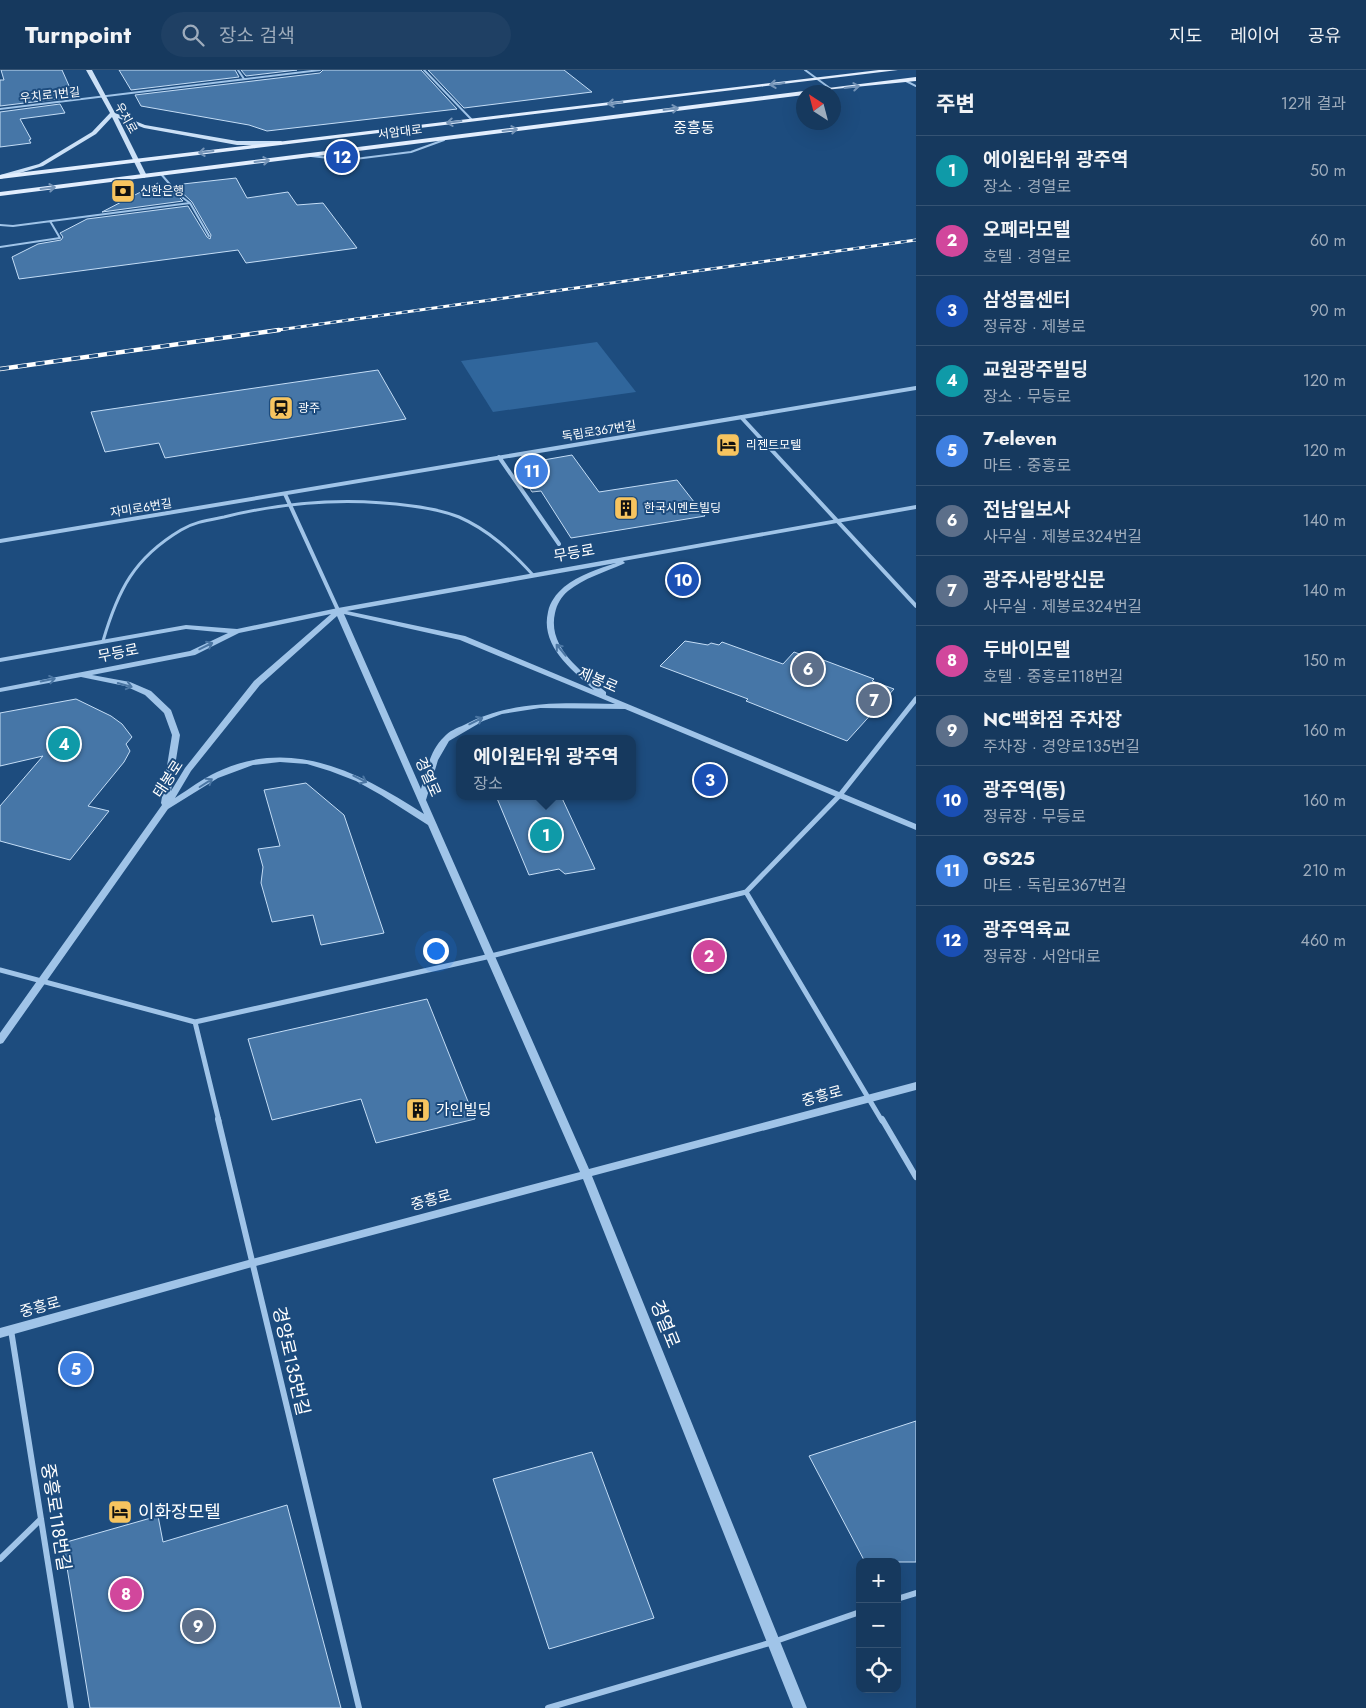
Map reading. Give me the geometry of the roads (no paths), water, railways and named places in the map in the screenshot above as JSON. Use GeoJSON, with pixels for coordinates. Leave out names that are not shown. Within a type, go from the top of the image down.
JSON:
{"type":"FeatureCollection","features":[{"type":"Feature","properties":{"kind":"main road","name":"우치로"},"geometry":{"type":"LineString","coordinates":[[89,70],[102,98],[124,132],[144,176]]}},
{"type":"Feature","properties":{"kind":"main road","name":"서암대로"},"geometry":{"type":"LineString","coordinates":[[0,177],[895,70]]}},
{"type":"Feature","properties":{"kind":"main road","name":"서암대로"},"geometry":{"type":"LineString","coordinates":[[841,88],[916,79]]}},
{"type":"Feature","properties":{"kind":"main road","name":"서암대로"},"geometry":{"type":"LineString","coordinates":[[0,194],[796,93]]}},
{"type":"Feature","properties":{"kind":"main road"},"geometry":{"type":"LineString","coordinates":[[0,177],[41,165],[94,133],[112,114],[144,126],[237,143],[281,143]]}},
{"type":"Feature","properties":{"kind":"street","name":"독립로367번길"},"geometry":{"type":"LineString","coordinates":[[285,494],[916,388]]}},
{"type":"Feature","properties":{"kind":"street"},"geometry":{"type":"LineString","coordinates":[[741,417],[916,606]]}},
{"type":"Feature","properties":{"kind":"street"},"geometry":{"type":"LineString","coordinates":[[499,457],[559,544]]}},
{"type":"Feature","properties":{"kind":"street"},"geometry":{"type":"LineString","coordinates":[[285,494],[338,610]]}},
{"type":"Feature","properties":{"kind":"street","name":"자미로6번길"},"geometry":{"type":"LineString","coordinates":[[0,541],[285,494]]}},
{"type":"Feature","properties":{"kind":"street","name":"무등로"},"geometry":{"type":"LineString","coordinates":[[0,690],[192,653],[237,631],[338,610],[916,507]]}},
{"type":"Feature","properties":{"kind":"street"},"geometry":{"type":"LineString","coordinates":[[606,698],[555,644],[550,627],[551,609],[558,596],[574,583],[637,556]]}},
{"type":"Feature","properties":{"kind":"street","name":"제봉로"},"geometry":{"type":"LineString","coordinates":[[338,610],[462,638],[916,827]]}},
{"type":"Feature","properties":{"kind":"street","name":"경열로"},"geometry":{"type":"LineString","coordinates":[[338,610],[586,1174],[800,1708]]}},
{"type":"Feature","properties":{"kind":"street","name":"태봉로"},"geometry":{"type":"LineString","coordinates":[[0,1040],[164,809],[188,770],[257,683],[338,610]]}},
{"type":"Feature","properties":{"kind":"street","name":"무등로"},"geometry":{"type":"LineString","coordinates":[[0,660],[186,627],[237,631]]}},
{"type":"Feature","properties":{"kind":"street"},"geometry":{"type":"LineString","coordinates":[[78,674],[127,684],[148,693],[168,712],[176,735],[164,809]]}},
{"type":"Feature","properties":{"kind":"street"},"geometry":{"type":"LineString","coordinates":[[0,970],[195,1022],[491,956],[746,892],[840,795],[916,699]]}},
{"type":"Feature","properties":{"kind":"street"},"geometry":{"type":"LineString","coordinates":[[422,800],[432,763],[447,738],[474,721],[499,711],[538,705],[628,707]]}},
{"type":"Feature","properties":{"kind":"street"},"geometry":{"type":"LineString","coordinates":[[164,809],[221,774],[237,767],[266,760],[291,760],[317,763],[357,777],[433,824]]}},
{"type":"Feature","properties":{"kind":"street","name":"중흥로"},"geometry":{"type":"LineString","coordinates":[[746,892],[870,1099]]}},
{"type":"Feature","properties":{"kind":"street","name":"경양로135번길"},"geometry":{"type":"LineString","coordinates":[[195,1022],[359,1708]]}},
{"type":"Feature","properties":{"kind":"street","name":"중흥로"},"geometry":{"type":"LineString","coordinates":[[5,1332],[916,1086]]}},
{"type":"Feature","properties":{"kind":"street"},"geometry":{"type":"LineString","coordinates":[[870,1099],[916,1176]]}},
{"type":"Feature","properties":{"kind":"street","name":"중흥로118번길"},"geometry":{"type":"LineString","coordinates":[[5,1332],[41,1519],[71,1708]]}},
{"type":"Feature","properties":{"kind":"street"},"geometry":{"type":"LineString","coordinates":[[0,1559],[41,1519]]}},
{"type":"Feature","properties":{"kind":"street"},"geometry":{"type":"LineString","coordinates":[[901,1598],[916,1593]]}},
{"type":"Feature","properties":{"kind":"street"},"geometry":{"type":"LineString","coordinates":[[548,1708],[773,1642],[856,1613]]}},
{"type":"Feature","properties":{"kind":"lane"},"geometry":{"type":"LineString","coordinates":[[238,70],[244,79]]}},
{"type":"Feature","properties":{"kind":"lane","name":"우치로1번길"},"geometry":{"type":"LineString","coordinates":[[0,109],[320,70]]}},
{"type":"Feature","properties":{"kind":"lane"},"geometry":{"type":"LineString","coordinates":[[424,70],[472,120]]}},
{"type":"Feature","properties":{"kind":"lane"},"geometry":{"type":"LineString","coordinates":[[805,70],[825,85]]}},
{"type":"Feature","properties":{"kind":"lane"},"geometry":{"type":"LineString","coordinates":[[904,80],[916,86]]}},
{"type":"Feature","properties":{"kind":"lane"},"geometry":{"type":"LineString","coordinates":[[161,174],[179,195],[190,203],[209,236]]}},
{"type":"Feature","properties":{"kind":"lane"},"geometry":{"type":"LineString","coordinates":[[0,225],[13,226],[190,203]]}},
{"type":"Feature","properties":{"kind":"lane"},"geometry":{"type":"LineString","coordinates":[[0,247],[60,238],[50,221]]}},
{"type":"Feature","properties":{"kind":"lane"},"geometry":{"type":"LineString","coordinates":[[103,641],[120,589],[138,567],[163,543],[182,529],[210,520],[290,505],[347,500],[386,503],[446,512],[485,531],[512,552],[533,575]]}},
{"type":"Feature","properties":{"kind":"railway"},"geometry":{"type":"LineString","coordinates":[[271,331],[916,240]]}},
{"type":"Feature","properties":{"kind":"railway"},"geometry":{"type":"LineString","coordinates":[[0,369],[279,330]]}},
{"type":"Feature","properties":{"kind":"place","name":"광주역육교"},"geometry":{"type":"Point","coordinates":[342,157]}},
{"type":"Feature","properties":{"kind":"place","name":"신한은행"},"geometry":{"type":"Point","coordinates":[123,191]}},
{"type":"Feature","properties":{"kind":"place","name":"광주"},"geometry":{"type":"Point","coordinates":[281,408]}},
{"type":"Feature","properties":{"kind":"place","name":"리젠트모텔"},"geometry":{"type":"Point","coordinates":[728,445]}},
{"type":"Feature","properties":{"kind":"place","name":"GS25"},"geometry":{"type":"Point","coordinates":[532,471]}},
{"type":"Feature","properties":{"kind":"place","name":"한국시멘트빌딩"},"geometry":{"type":"Point","coordinates":[626,508]}},
{"type":"Feature","properties":{"kind":"place","name":"광주역(동)"},"geometry":{"type":"Point","coordinates":[683,580]}},
{"type":"Feature","properties":{"kind":"place","name":"전남일보사"},"geometry":{"type":"Point","coordinates":[808,669]}},
{"type":"Feature","properties":{"kind":"place","name":"광주사랑방신문"},"geometry":{"type":"Point","coordinates":[874,700]}},
{"type":"Feature","properties":{"kind":"place","name":"교원광주빌딩"},"geometry":{"type":"Point","coordinates":[64,744]}},
{"type":"Feature","properties":{"kind":"place","name":"삼성콜센터"},"geometry":{"type":"Point","coordinates":[710,780]}},
{"type":"Feature","properties":{"kind":"place","name":"에이원타워 광주역"},"geometry":{"type":"Point","coordinates":[546,835]}},
{"type":"Feature","properties":{"kind":"place","name":"오페라모텔"},"geometry":{"type":"Point","coordinates":[709,956]}},
{"type":"Feature","properties":{"kind":"place","name":"가인빌딩"},"geometry":{"type":"Point","coordinates":[418,1110]}},
{"type":"Feature","properties":{"kind":"place","name":"7-eleven"},"geometry":{"type":"Point","coordinates":[76,1369]}},
{"type":"Feature","properties":{"kind":"place","name":"이화장모텔"},"geometry":{"type":"Point","coordinates":[120,1512]}},
{"type":"Feature","properties":{"kind":"place","name":"두바이모텔"},"geometry":{"type":"Point","coordinates":[126,1594]}},
{"type":"Feature","properties":{"kind":"place","name":"NC백화점 주차장"},"geometry":{"type":"Point","coordinates":[198,1626]}},
{"type":"Feature","properties":{"kind":"district","name":"중흥동"},"geometry":{"type":"Point","coordinates":[694,128]}}]}
